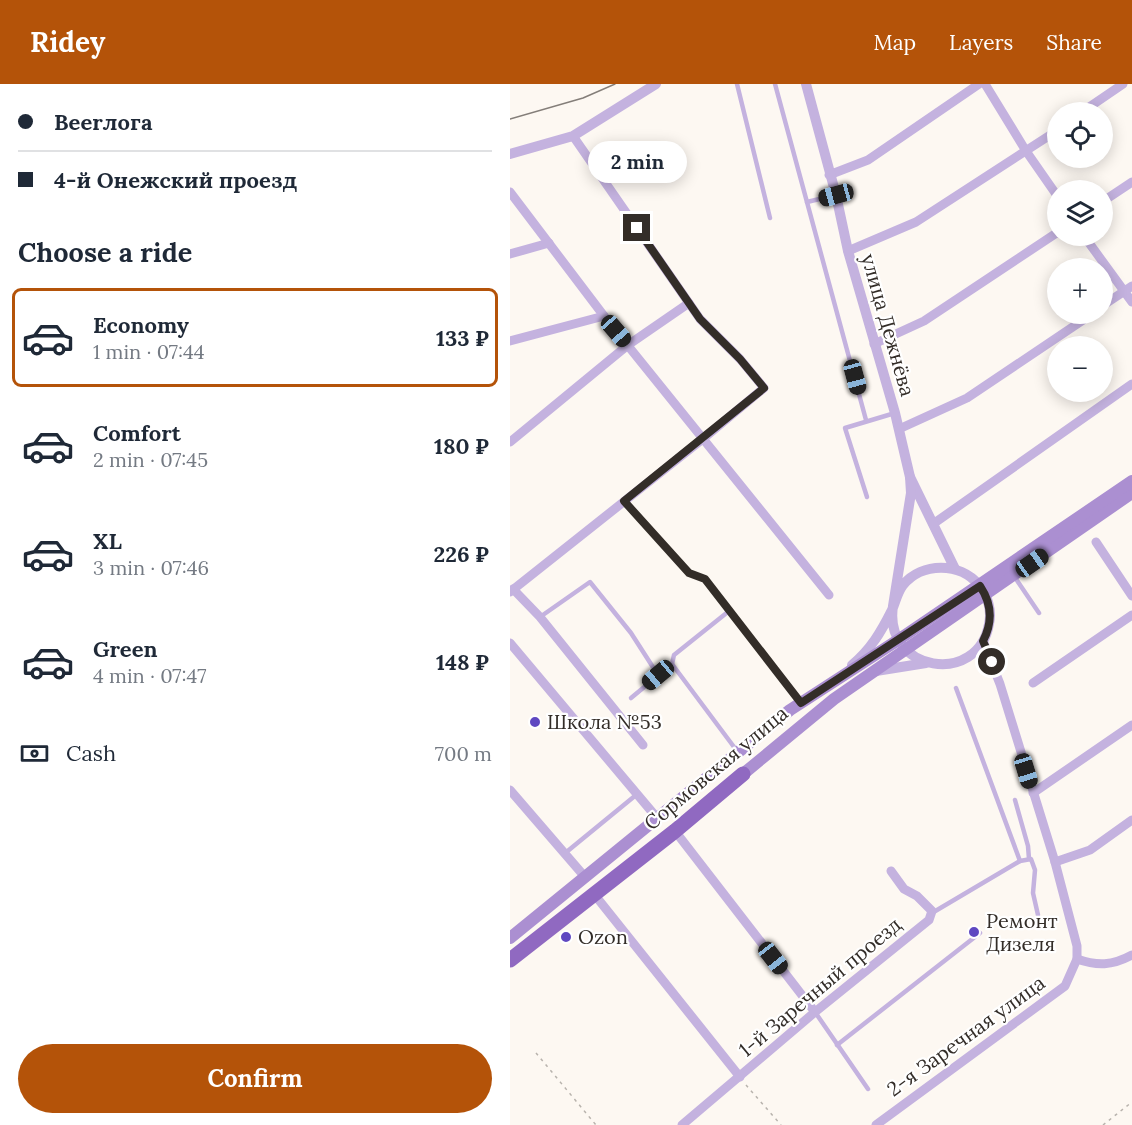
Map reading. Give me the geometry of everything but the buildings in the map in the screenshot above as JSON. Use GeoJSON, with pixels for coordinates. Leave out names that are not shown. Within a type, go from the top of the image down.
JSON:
{"type":"FeatureCollection","features":[{"type":"Feature","properties":{"kind":"highway","name":"Сормовская улица"},"geometry":{"type":"LineString","coordinates":[[510,960],[675,831],[743,774]]}},
{"type":"Feature","properties":{"kind":"main road","name":"Сормовская улица"},"geometry":{"type":"LineString","coordinates":[[510,938],[801,703],[902,645],[1132,481]]}},
{"type":"Feature","properties":{"kind":"main road","name":"Сормовская улица"},"geometry":{"type":"LineString","coordinates":[[982,590],[1014,576],[1132,494]]}},
{"type":"Feature","properties":{"kind":"main road","name":"Сормовская улица"},"geometry":{"type":"LineString","coordinates":[[743,774],[811,716],[871,673],[902,645]]}},
{"type":"Feature","properties":{"kind":"street"},"geometry":{"type":"LineString","coordinates":[[510,154],[573,136],[656,84]]}},
{"type":"Feature","properties":{"kind":"street","name":"улица Дежнёва"},"geometry":{"type":"LineString","coordinates":[[806,84],[829,176],[836,195],[848,251],[895,412],[910,477],[955,569]]}},
{"type":"Feature","properties":{"kind":"street"},"geometry":{"type":"LineString","coordinates":[[829,176],[868,160],[979,84]]}},
{"type":"Feature","properties":{"kind":"street"},"geometry":{"type":"LineString","coordinates":[[986,84],[1047,181]]}},
{"type":"Feature","properties":{"kind":"street"},"geometry":{"type":"LineString","coordinates":[[1097,102],[1124,84]]}},
{"type":"Feature","properties":{"kind":"street"},"geometry":{"type":"LineString","coordinates":[[573,136],[700,319],[740,359],[764,388],[512,590],[540,616],[643,745]]}},
{"type":"Feature","properties":{"kind":"street"},"geometry":{"type":"LineString","coordinates":[[848,251],[916,222],[1047,137]]}},
{"type":"Feature","properties":{"kind":"street"},"geometry":{"type":"LineString","coordinates":[[1113,195],[1132,182]]}},
{"type":"Feature","properties":{"kind":"street"},"geometry":{"type":"LineString","coordinates":[[510,192],[604,316],[830,595]]}},
{"type":"Feature","properties":{"kind":"street"},"geometry":{"type":"LineString","coordinates":[[874,344],[924,321],[1047,239]]}},
{"type":"Feature","properties":{"kind":"street"},"geometry":{"type":"LineString","coordinates":[[510,254],[549,243]]}},
{"type":"Feature","properties":{"kind":"street"},"geometry":{"type":"LineString","coordinates":[[1092,246],[1128,289],[1132,302]]}},
{"type":"Feature","properties":{"kind":"street"},"geometry":{"type":"LineString","coordinates":[[1113,299],[1128,289]]}},
{"type":"Feature","properties":{"kind":"street"},"geometry":{"type":"LineString","coordinates":[[510,442],[628,345],[689,303]]}},
{"type":"Feature","properties":{"kind":"street"},"geometry":{"type":"LineString","coordinates":[[510,341],[604,316]]}},
{"type":"Feature","properties":{"kind":"street"},"geometry":{"type":"LineString","coordinates":[[899,429],[967,398],[1077,324]]}},
{"type":"Feature","properties":{"kind":"street"},"geometry":{"type":"LineString","coordinates":[[933,524],[1132,384]]}},
{"type":"Feature","properties":{"kind":"street"},"geometry":{"type":"LineString","coordinates":[[910,477],[911,493],[893,606],[893,624],[902,645],[913,656],[926,663]]}},
{"type":"Feature","properties":{"kind":"street"},"geometry":{"type":"LineString","coordinates":[[1096,542],[1132,596]]}},
{"type":"Feature","properties":{"kind":"street"},"geometry":{"type":"LineString","coordinates":[[827,687],[868,651],[877,639],[904,585],[918,573],[936,568],[955,569],[967,575],[982,590],[990,616],[983,641],[973,653],[956,662],[941,665],[926,663],[871,673]]}},
{"type":"Feature","properties":{"kind":"street"},"geometry":{"type":"LineString","coordinates":[[1033,683],[1132,615]]}},
{"type":"Feature","properties":{"kind":"street"},"geometry":{"type":"LineString","coordinates":[[983,641],[1000,684],[1055,862],[1075,938],[1077,958],[1095,965],[1124,960],[1132,955]]}},
{"type":"Feature","properties":{"kind":"street"},"geometry":{"type":"LineString","coordinates":[[510,643],[658,819]]}},
{"type":"Feature","properties":{"kind":"street"},"geometry":{"type":"LineString","coordinates":[[801,703],[811,716]]}},
{"type":"Feature","properties":{"kind":"street"},"geometry":{"type":"LineString","coordinates":[[1033,793],[1132,725]]}},
{"type":"Feature","properties":{"kind":"street"},"geometry":{"type":"LineString","coordinates":[[510,790],[585,877]]}},
{"type":"Feature","properties":{"kind":"street"},"geometry":{"type":"LineString","coordinates":[[1055,862],[1090,850],[1132,820]]}},
{"type":"Feature","properties":{"kind":"street"},"geometry":{"type":"LineString","coordinates":[[675,831],[815,1012]]}},
{"type":"Feature","properties":{"kind":"street","name":"1-й Заречный проезд"},"geometry":{"type":"LineString","coordinates":[[682,1125],[815,1012],[929,920],[932,913],[917,896],[904,889],[891,871]]}},
{"type":"Feature","properties":{"kind":"street"},"geometry":{"type":"LineString","coordinates":[[594,894],[740,1077]]}},
{"type":"Feature","properties":{"kind":"street","name":"2-я Заречная улица"},"geometry":{"type":"LineString","coordinates":[[876,1125],[1065,986],[1077,958]]}},
{"type":"Feature","properties":{"kind":"lane"},"geometry":{"type":"LineString","coordinates":[[737,84],[770,218]]}},
{"type":"Feature","properties":{"kind":"lane"},"geometry":{"type":"LineString","coordinates":[[775,84],[866,420]]}},
{"type":"Feature","properties":{"kind":"lane"},"geometry":{"type":"LineString","coordinates":[[807,202],[836,195]]}},
{"type":"Feature","properties":{"kind":"lane"},"geometry":{"type":"LineString","coordinates":[[867,498],[845,428],[895,412]]}},
{"type":"Feature","properties":{"kind":"lane"},"geometry":{"type":"LineString","coordinates":[[624,501],[689,573],[705,579],[801,703]]}},
{"type":"Feature","properties":{"kind":"lane"},"geometry":{"type":"LineString","coordinates":[[1014,576],[1039,613]]}},
{"type":"Feature","properties":{"kind":"lane"},"geometry":{"type":"LineString","coordinates":[[540,616],[590,582],[631,633],[658,675]]}},
{"type":"Feature","properties":{"kind":"lane"},"geometry":{"type":"LineString","coordinates":[[631,698],[672,664],[674,655],[729,610]]}},
{"type":"Feature","properties":{"kind":"lane"},"geometry":{"type":"LineString","coordinates":[[672,664],[738,753]]}},
{"type":"Feature","properties":{"kind":"lane"},"geometry":{"type":"LineString","coordinates":[[956,688],[1020,861]]}},
{"type":"Feature","properties":{"kind":"lane"},"geometry":{"type":"LineString","coordinates":[[564,854],[638,794]]}},
{"type":"Feature","properties":{"kind":"lane"},"geometry":{"type":"LineString","coordinates":[[1015,800],[1028,846],[1029,859],[1035,870],[1034,893],[1038,915]]}},
{"type":"Feature","properties":{"kind":"lane"},"geometry":{"type":"LineString","coordinates":[[932,913],[1020,861],[1029,859]]}},
{"type":"Feature","properties":{"kind":"lane"},"geometry":{"type":"LineString","coordinates":[[837,1045],[980,933]]}},
{"type":"Feature","properties":{"kind":"lane"},"geometry":{"type":"LineString","coordinates":[[815,1012],[868,1089]]}},
{"type":"Feature","properties":{"kind":"path"},"geometry":{"type":"LineString","coordinates":[[536,1053],[596,1125]]}},
{"type":"Feature","properties":{"kind":"path"},"geometry":{"type":"LineString","coordinates":[[740,1077],[781,1125]]}},
{"type":"Feature","properties":{"kind":"path"},"geometry":{"type":"LineString","coordinates":[[1104,1125],[1132,1102]]}},
{"type":"Feature","properties":{"kind":"tram line"},"geometry":{"type":"LineString","coordinates":[[510,119],[583,98],[615,84]]}},
{"type":"Feature","properties":{"kind":"place","name":"Школа №53"},"geometry":{"type":"Point","coordinates":[535,722]}},
{"type":"Feature","properties":{"kind":"place","name":"Ремонт Дизеля"},"geometry":{"type":"Point","coordinates":[974,932]}},
{"type":"Feature","properties":{"kind":"place","name":"Ozon"},"geometry":{"type":"Point","coordinates":[566,937]}},
{"type":"Feature","properties":{"kind":"route"},"geometry":{"type":"LineString","coordinates":[[637,228],[700,319],[740,359],[764,388],[624,501],[689,573],[705,579],[801,703],[980,586],[989,605],[990,621],[983,641],[992,662]]}}]}
